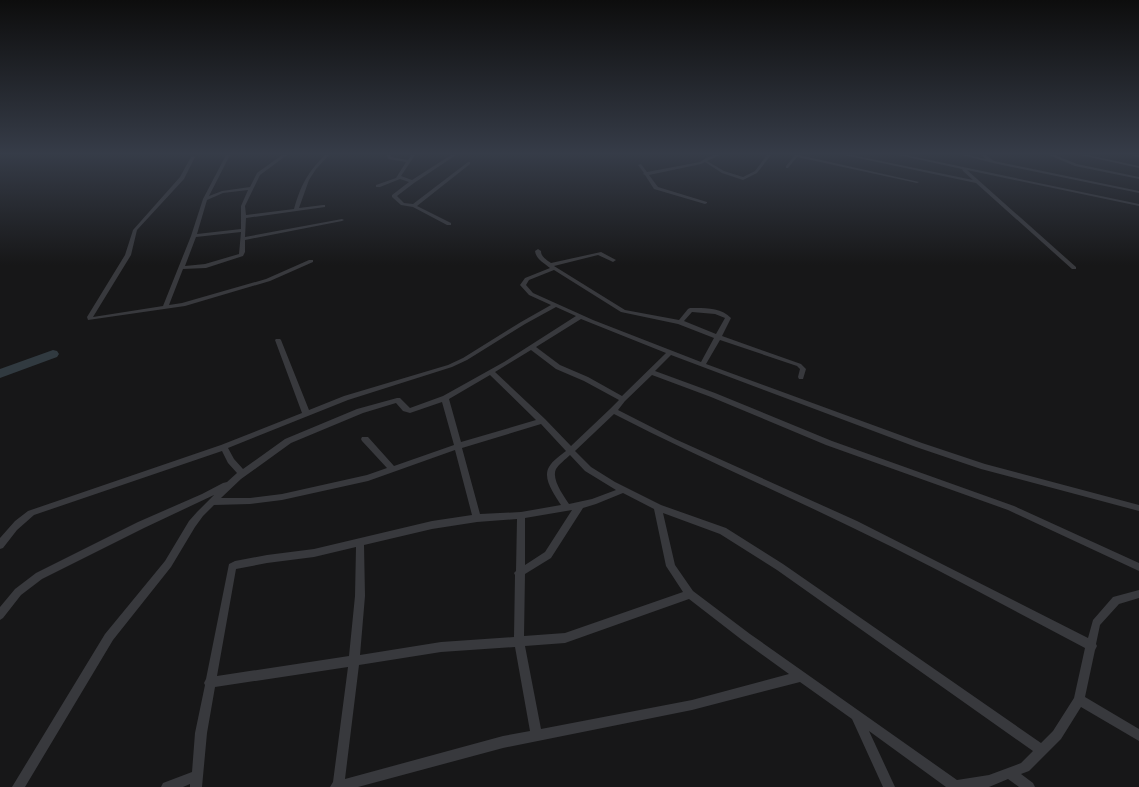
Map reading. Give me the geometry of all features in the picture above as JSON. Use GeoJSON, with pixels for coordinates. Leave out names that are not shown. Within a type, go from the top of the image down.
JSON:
{"type":"FeatureCollection","features":[{"type":"Feature","properties":{"kind":"street"},"geometry":{"type":"LineString","coordinates":[[170,192],[135,230],[128,255],[90,319],[183,305],[268,280],[311,261]]}},
{"type":"Feature","properties":{"kind":"street"},"geometry":{"type":"LineString","coordinates":[[165,308],[194,236],[205,199],[209,192]]}},
{"type":"Feature","properties":{"kind":"street"},"geometry":{"type":"LineString","coordinates":[[205,199],[224,192]]}},
{"type":"Feature","properties":{"kind":"street"},"geometry":{"type":"LineString","coordinates":[[181,268],[206,266],[239,256],[242,252],[244,217],[243,206],[249,192]]}},
{"type":"Feature","properties":{"kind":"street"},"geometry":{"type":"LineString","coordinates":[[296,210],[301,192]]}},
{"type":"Feature","properties":{"kind":"street"},"geometry":{"type":"LineString","coordinates":[[399,192],[394,196],[403,204],[414,206],[449,224]]}},
{"type":"Feature","properties":{"kind":"street"},"geometry":{"type":"LineString","coordinates":[[414,206],[432,192]]}},
{"type":"Feature","properties":{"kind":"street"},"geometry":{"type":"LineString","coordinates":[[669,192],[705,203]]}},
{"type":"Feature","properties":{"kind":"street"},"geometry":{"type":"LineString","coordinates":[[987,192],[1074,268]]}},
{"type":"Feature","properties":{"kind":"street"},"geometry":{"type":"LineString","coordinates":[[1075,192],[1139,205]]}},
{"type":"Feature","properties":{"kind":"street"},"geometry":{"type":"LineString","coordinates":[[244,217],[323,206]]}},
{"type":"Feature","properties":{"kind":"street"},"geometry":{"type":"LineString","coordinates":[[243,239],[342,220]]}},
{"type":"Feature","properties":{"kind":"street"},"geometry":{"type":"LineString","coordinates":[[194,236],[243,230]]}},
{"type":"Feature","properties":{"kind":"street"},"geometry":{"type":"LineString","coordinates":[[538,251],[541,258],[552,266],[623,311],[680,322],[718,337],[800,365],[802,369],[801,377]]}},
{"type":"Feature","properties":{"kind":"street"},"geometry":{"type":"LineString","coordinates":[[613,260],[598,253],[552,266],[527,279],[523,285],[531,294],[581,316],[671,352],[919,445],[984,467],[1139,508]]}},
{"type":"Feature","properties":{"kind":"street"},"geometry":{"type":"LineString","coordinates":[[0,545],[22,519],[31,513],[224,447],[346,398],[450,366],[465,359],[523,323],[556,305]]}},
{"type":"Feature","properties":{"kind":"street"},"geometry":{"type":"LineString","coordinates":[[680,322],[690,310],[725,315],[728,318],[703,363]]}},
{"type":"Feature","properties":{"kind":"street"},"geometry":{"type":"LineString","coordinates":[[18,787],[109,637],[168,564],[192,524],[231,482],[288,441],[360,411],[397,400],[410,411],[445,398],[581,316]]}},
{"type":"Feature","properties":{"kind":"street"},"geometry":{"type":"LineString","coordinates":[[278,340],[306,413]]}},
{"type":"Feature","properties":{"kind":"street"},"geometry":{"type":"LineString","coordinates":[[531,347],[558,367],[586,379],[623,399]]}},
{"type":"Feature","properties":{"kind":"street"},"geometry":{"type":"LineString","coordinates":[[567,508],[551,479],[550,472],[553,467],[569,450],[613,411],[623,399],[671,352]]}},
{"type":"Feature","properties":{"kind":"street"},"geometry":{"type":"LineString","coordinates":[[490,372],[542,421],[588,469],[623,490],[658,507],[723,530],[793,576],[1042,750]]}},
{"type":"Feature","properties":{"kind":"street"},"geometry":{"type":"LineString","coordinates":[[651,372],[712,395],[829,443],[1011,508],[1139,567]]}},
{"type":"Feature","properties":{"kind":"street"},"geometry":{"type":"LineString","coordinates":[[445,398],[477,518]]}},
{"type":"Feature","properties":{"kind":"street"},"geometry":{"type":"LineString","coordinates":[[613,411],[673,442],[784,490],[856,525],[1092,646]]}},
{"type":"Feature","properties":{"kind":"street"},"geometry":{"type":"LineString","coordinates":[[212,502],[250,501],[282,497],[368,478],[457,446],[542,421]]}},
{"type":"Feature","properties":{"kind":"street"},"geometry":{"type":"LineString","coordinates":[[365,440],[392,469]]}},
{"type":"Feature","properties":{"kind":"street"},"geometry":{"type":"LineString","coordinates":[[224,447],[231,461],[242,473]]}},
{"type":"Feature","properties":{"kind":"street"},"geometry":{"type":"LineString","coordinates":[[0,615],[18,592],[39,576],[141,524],[205,496],[231,482]]}},
{"type":"Feature","properties":{"kind":"street"},"geometry":{"type":"LineString","coordinates":[[167,787],[197,782],[201,733],[209,683],[232,568],[235,565],[314,553],[432,525],[477,518],[521,515],[567,508],[593,502],[623,490]]}},
{"type":"Feature","properties":{"kind":"street"},"geometry":{"type":"LineString","coordinates":[[519,573],[548,555],[580,505]]}},
{"type":"Feature","properties":{"kind":"street"},"geometry":{"type":"LineString","coordinates":[[658,507],[671,566],[690,594],[953,787],[989,781],[1025,767],[1057,735],[1079,700],[1096,623],[1116,600],[1139,594]]}},
{"type":"Feature","properties":{"kind":"street"},"geometry":{"type":"LineString","coordinates":[[521,515],[519,641],[536,735]]}},
{"type":"Feature","properties":{"kind":"street"},"geometry":{"type":"LineString","coordinates":[[360,543],[360,596],[354,660],[337,787],[502,742],[692,705],[801,676]]}},
{"type":"Feature","properties":{"kind":"street"},"geometry":{"type":"LineString","coordinates":[[209,683],[441,647],[565,638],[690,594]]}},
{"type":"Feature","properties":{"kind":"street"},"geometry":{"type":"LineString","coordinates":[[1079,700],[1139,735]]}},
{"type":"Feature","properties":{"kind":"street"},"geometry":{"type":"LineString","coordinates":[[856,716],[889,787]]}},
{"type":"Feature","properties":{"kind":"street"},"geometry":{"type":"LineString","coordinates":[[1009,773],[1029,787]]}},
{"type":"Feature","properties":{"kind":"waterway"},"geometry":{"type":"LineString","coordinates":[[0,374],[53,354]]}}]}
